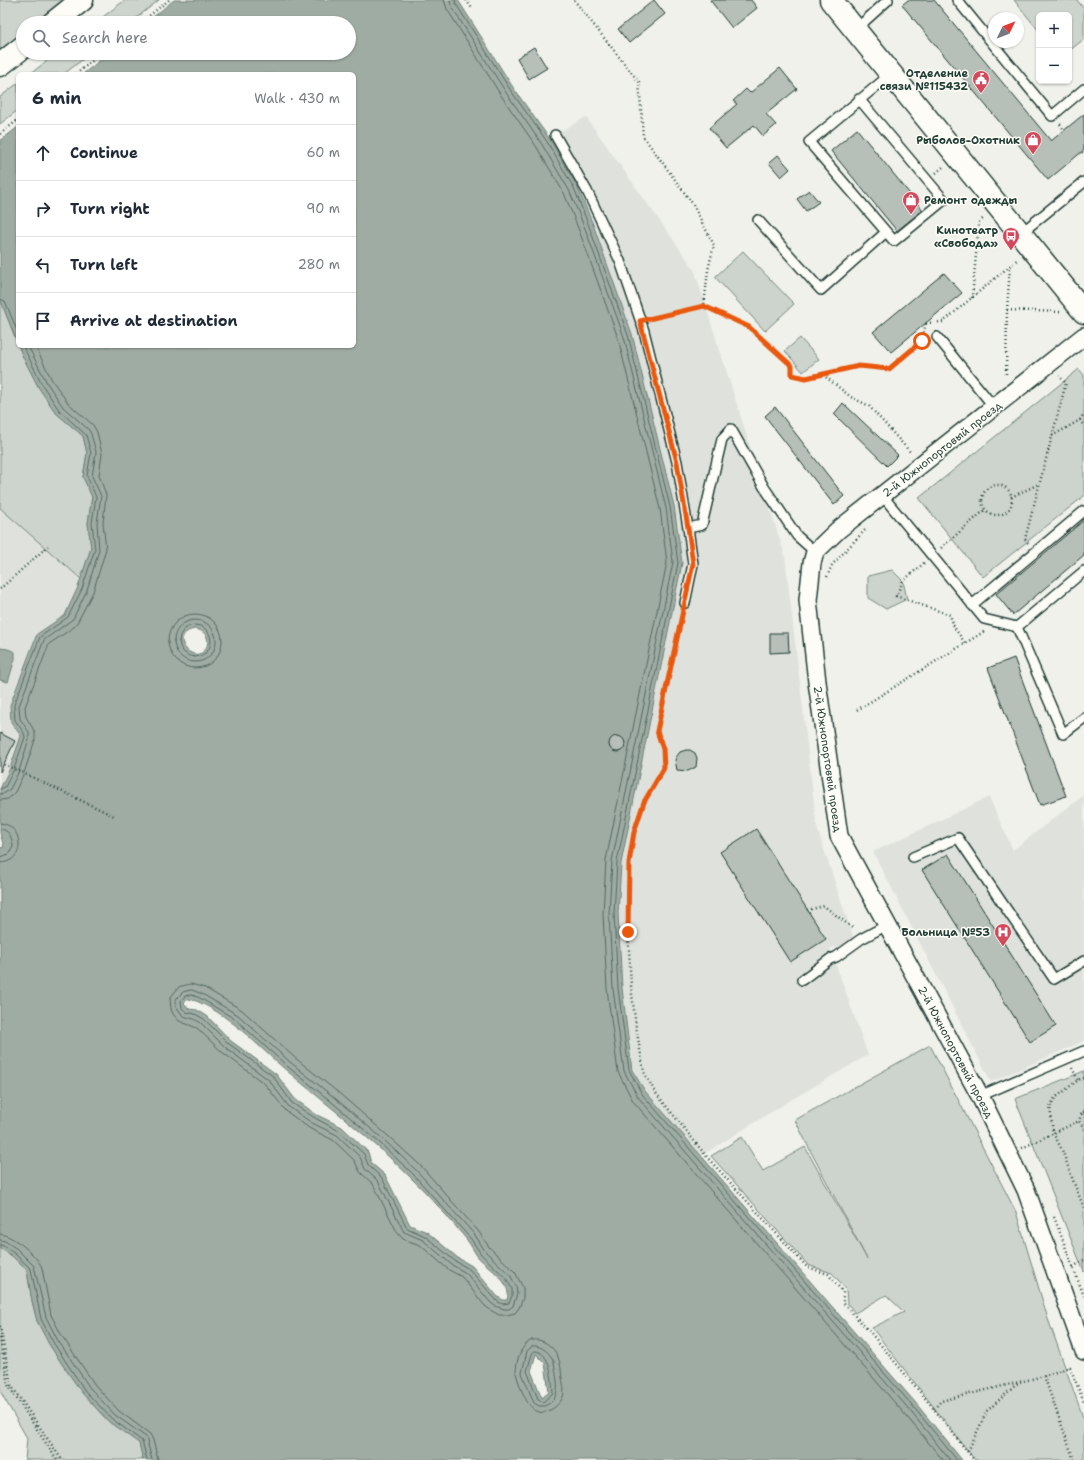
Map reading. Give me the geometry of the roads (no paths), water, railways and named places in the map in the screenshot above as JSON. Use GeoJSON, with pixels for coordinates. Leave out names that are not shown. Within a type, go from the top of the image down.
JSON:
{"type":"FeatureCollection","features":[{"type":"Feature","properties":{"kind":"main road"},"geometry":{"type":"LineString","coordinates":[[62,16],[82,0]]}},
{"type":"Feature","properties":{"kind":"main road"},"geometry":{"type":"LineString","coordinates":[[831,0],[1084,312]]}},
{"type":"Feature","properties":{"kind":"main road"},"geometry":{"type":"LineString","coordinates":[[0,65],[16,52]]}},
{"type":"Feature","properties":{"kind":"street","name":"2-й Южнопортовый проезд"},"geometry":{"type":"LineString","coordinates":[[1084,336],[838,530],[815,552],[812,563],[808,600],[817,682],[839,836],[980,1096],[1026,1190],[1084,1348]]}},
{"type":"Feature","properties":{"kind":"lane"},"geometry":{"type":"LineString","coordinates":[[855,30],[888,0]]}},
{"type":"Feature","properties":{"kind":"lane"},"geometry":{"type":"LineString","coordinates":[[957,0],[1052,116],[1084,89]]}},
{"type":"Feature","properties":{"kind":"lane"},"geometry":{"type":"LineString","coordinates":[[859,99],[944,200],[894,241],[809,142],[859,99],[891,74]]}},
{"type":"Feature","properties":{"kind":"lane"},"geometry":{"type":"LineString","coordinates":[[555,135],[587,191],[620,261],[640,321],[677,462],[688,528],[693,564],[685,603]]}},
{"type":"Feature","properties":{"kind":"lane"},"geometry":{"type":"LineString","coordinates":[[1020,234],[1084,182]]}},
{"type":"Feature","properties":{"kind":"lane"},"geometry":{"type":"LineString","coordinates":[[758,220],[821,290],[886,232]]}},
{"type":"Feature","properties":{"kind":"lane"},"geometry":{"type":"LineString","coordinates":[[937,337],[994,407]]}},
{"type":"Feature","properties":{"kind":"lane"},"geometry":{"type":"LineString","coordinates":[[688,528],[702,525],[722,439],[731,429],[764,487],[797,536],[815,552]]}},
{"type":"Feature","properties":{"kind":"lane"},"geometry":{"type":"LineString","coordinates":[[882,496],[984,619],[1017,627]]}},
{"type":"Feature","properties":{"kind":"lane"},"geometry":{"type":"LineString","coordinates":[[972,605],[1084,511]]}},
{"type":"Feature","properties":{"kind":"lane"},"geometry":{"type":"LineString","coordinates":[[1017,627],[1084,571]]}},
{"type":"Feature","properties":{"kind":"lane"},"geometry":{"type":"LineString","coordinates":[[1017,627],[1063,734],[1084,718]]}},
{"type":"Feature","properties":{"kind":"lane"},"geometry":{"type":"LineString","coordinates":[[912,857],[958,838],[1054,979],[1084,961]]}},
{"type":"Feature","properties":{"kind":"lane"},"geometry":{"type":"LineString","coordinates":[[802,980],[830,959],[836,957],[865,937],[887,925]]}},
{"type":"Feature","properties":{"kind":"lane"},"geometry":{"type":"LineString","coordinates":[[980,1096],[1084,1051]]}},
{"type":"Feature","properties":{"kind":"water"},"geometry":{"type":"Polygon","coordinates":[[[174,0],[458,0],[514,89],[549,138],[577,186],[594,227],[632,334],[674,506],[682,563],[621,863],[618,914],[622,988],[632,1070],[645,1091],[914,1401],[962,1460],[143,1460],[139,1443],[109,1422],[83,1394],[49,1344],[37,1321],[27,1271],[12,1256],[0,1248],[0,848],[4,847],[0,833],[0,789],[10,768],[21,736],[11,722],[10,705],[37,634],[65,615],[78,587],[91,548],[88,523],[92,497],[83,477],[87,453],[83,436],[56,413],[39,388],[20,348],[356,348],[356,72],[85,72],[100,60],[356,60],[356,16],[155,16],[174,0]],[[195,629],[187,632],[183,637],[185,648],[195,654],[201,653],[206,648],[208,641],[206,635],[195,629]],[[191,999],[184,1003],[189,1009],[197,1010],[207,1016],[231,1041],[276,1074],[295,1099],[317,1115],[342,1127],[368,1152],[371,1163],[385,1175],[410,1225],[427,1232],[458,1258],[472,1266],[497,1296],[503,1300],[507,1300],[507,1287],[499,1276],[478,1257],[467,1240],[432,1199],[395,1163],[241,1030],[217,1012],[191,999]],[[536,1354],[531,1371],[542,1398],[549,1392],[545,1363],[536,1354]]]}},
{"type":"Feature","properties":{"kind":"water"},"geometry":{"type":"Polygon","coordinates":[[[16,129],[16,339],[0,299],[0,141],[16,129]]]}},
{"type":"Feature","properties":{"kind":"water"},"geometry":{"type":"Polygon","coordinates":[[[0,648],[15,652],[15,659],[8,682],[0,680],[0,648]]]}},
{"type":"Feature","properties":{"kind":"place","name":"Отделение связи №115432"},"geometry":{"type":"Point","coordinates":[981,94]}},
{"type":"Feature","properties":{"kind":"place","name":"Рыболов-Охотник"},"geometry":{"type":"Point","coordinates":[1033,155]}},
{"type":"Feature","properties":{"kind":"place","name":"Ремонт одежды"},"geometry":{"type":"Point","coordinates":[911,215]}},
{"type":"Feature","properties":{"kind":"place","name":"Кинотеатр «Свобода»"},"geometry":{"type":"Point","coordinates":[1011,251]}},
{"type":"Feature","properties":{"kind":"place","name":"Больница №53"},"geometry":{"type":"Point","coordinates":[1003,947]}}]}
